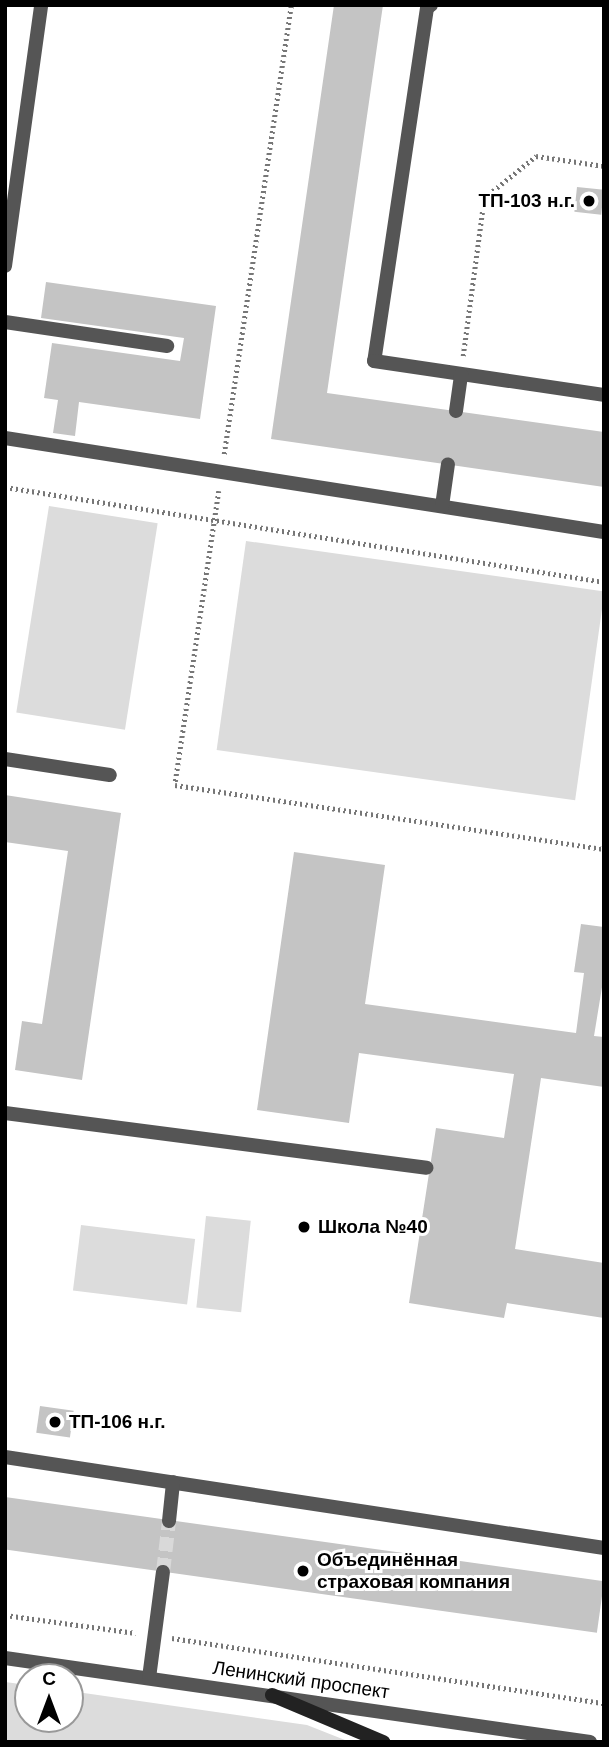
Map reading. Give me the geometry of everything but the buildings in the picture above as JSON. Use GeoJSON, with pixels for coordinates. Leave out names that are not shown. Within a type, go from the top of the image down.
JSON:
{"type":"FeatureCollection","features":[{"type":"Feature","properties":{"kind":"main road"},"geometry":{"type":"LineString","coordinates":[[272,1695],[383,1742]]}},
{"type":"Feature","properties":{"kind":"street"},"geometry":{"type":"LineString","coordinates":[[5,265],[41,5]]}},
{"type":"Feature","properties":{"kind":"street"},"geometry":{"type":"LineString","coordinates":[[430,5],[427,8],[374,361],[604,396]]}},
{"type":"Feature","properties":{"kind":"street"},"geometry":{"type":"LineString","coordinates":[[5,322],[167,346]]}},
{"type":"Feature","properties":{"kind":"street"},"geometry":{"type":"LineString","coordinates":[[456,411],[461,374]]}},
{"type":"Feature","properties":{"kind":"street"},"geometry":{"type":"LineString","coordinates":[[5,438],[604,531]]}},
{"type":"Feature","properties":{"kind":"street"},"geometry":{"type":"LineString","coordinates":[[442,506],[448,464]]}},
{"type":"Feature","properties":{"kind":"street"},"geometry":{"type":"LineString","coordinates":[[5,759],[110,775]]}},
{"type":"Feature","properties":{"kind":"street"},"geometry":{"type":"LineString","coordinates":[[5,1113],[426,1168]]}},
{"type":"Feature","properties":{"kind":"street"},"geometry":{"type":"LineString","coordinates":[[5,1457],[604,1548]]}},
{"type":"Feature","properties":{"kind":"street"},"geometry":{"type":"LineString","coordinates":[[169,1521],[173,1482]]}},
{"type":"Feature","properties":{"kind":"street"},"geometry":{"type":"LineString","coordinates":[[149,1678],[163,1572]]}},
{"type":"Feature","properties":{"kind":"street","name":"Ленинский проспект"},"geometry":{"type":"LineString","coordinates":[[5,1658],[590,1742]]}},
{"type":"Feature","properties":{"kind":"path"},"geometry":{"type":"LineString","coordinates":[[291,5],[175,785],[604,849]]}},
{"type":"Feature","properties":{"kind":"path"},"geometry":{"type":"LineString","coordinates":[[461,374],[484,198],[537,156],[604,166]]}},
{"type":"Feature","properties":{"kind":"path"},"geometry":{"type":"LineString","coordinates":[[5,487],[604,582]]}},
{"type":"Feature","properties":{"kind":"path"},"geometry":{"type":"LineString","coordinates":[[5,1615],[604,1703]]}},
{"type":"Feature","properties":{"kind":"shaded area"},"geometry":{"type":"Polygon","coordinates":[[[49,506],[158,523],[125,730],[16,712],[49,506]]]}},
{"type":"Feature","properties":{"kind":"shaded area"},"geometry":{"type":"Polygon","coordinates":[[[246,541],[604,591],[575,800],[217,750],[246,541]]]}},
{"type":"Feature","properties":{"kind":"shaded area"},"geometry":{"type":"Polygon","coordinates":[[[206,1216],[251,1221],[241,1312],[196,1307],[206,1216]]]}},
{"type":"Feature","properties":{"kind":"shaded area"},"geometry":{"type":"Polygon","coordinates":[[[81,1225],[195,1239],[187,1305],[73,1291],[81,1225]]]}},
{"type":"Feature","properties":{"kind":"shaded area"},"geometry":{"type":"Polygon","coordinates":[[[5,1682],[14,1683],[14,1733],[84,1733],[84,1693],[307,1725],[350,1742],[5,1742],[5,1682]]]}},
{"type":"Feature","properties":{"kind":"tunnel"},"geometry":{"type":"LineString","coordinates":[[163,1572],[169,1521]]}},
{"type":"Feature","properties":{"kind":"place","name":"ТП-103 н.г."},"geometry":{"type":"Point","coordinates":[589,201]}},
{"type":"Feature","properties":{"kind":"place","name":"Школа №40"},"geometry":{"type":"Point","coordinates":[304,1227]}},
{"type":"Feature","properties":{"kind":"place","name":"ТП-106 н.г."},"geometry":{"type":"Point","coordinates":[55,1422]}},
{"type":"Feature","properties":{"kind":"place","name":"Объединённая страховая компания"},"geometry":{"type":"Point","coordinates":[303,1571]}}]}
